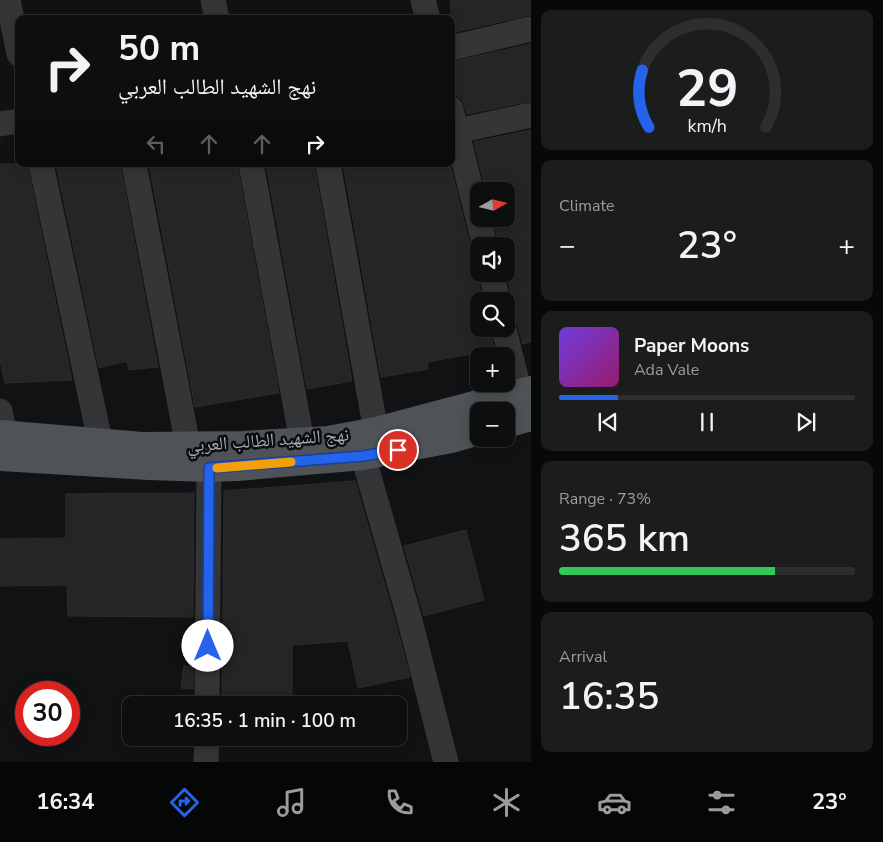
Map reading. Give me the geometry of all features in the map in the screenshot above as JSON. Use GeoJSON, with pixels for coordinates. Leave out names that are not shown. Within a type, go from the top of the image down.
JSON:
{"type":"FeatureCollection","features":[{"type":"Feature","properties":{"kind":"main road","name":"نهج الشهيد الطالب العربي"},"geometry":{"type":"LineString","coordinates":[[101,452],[142,446],[242,445],[328,440],[527,400]]}},
{"type":"Feature","properties":{"kind":"main road"},"geometry":{"type":"LineString","coordinates":[[515,414],[527,400]]}},
{"type":"Feature","properties":{"kind":"main road","name":"نهج الشهيد الطالب العربي"},"geometry":{"type":"LineString","coordinates":[[1,434],[101,452],[209,468],[363,456],[470,434]]}},
{"type":"Feature","properties":{"kind":"street"},"geometry":{"type":"LineString","coordinates":[[8,0],[15,34]]}},
{"type":"Feature","properties":{"kind":"street"},"geometry":{"type":"LineString","coordinates":[[213,0],[216,15]]}},
{"type":"Feature","properties":{"kind":"street"},"geometry":{"type":"LineString","coordinates":[[423,0],[427,15]]}},
{"type":"Feature","properties":{"kind":"street"},"geometry":{"type":"LineString","coordinates":[[455,47],[530,29]]}},
{"type":"Feature","properties":{"kind":"street"},"geometry":{"type":"LineString","coordinates":[[455,120],[530,115]]}},
{"type":"Feature","properties":{"kind":"street"},"geometry":{"type":"LineString","coordinates":[[0,124],[15,122]]}},
{"type":"Feature","properties":{"kind":"street"},"geometry":{"type":"LineString","coordinates":[[455,124],[483,237]]}},
{"type":"Feature","properties":{"kind":"street"},"geometry":{"type":"LineString","coordinates":[[42,167],[101,452]]}},
{"type":"Feature","properties":{"kind":"street"},"geometry":{"type":"LineString","coordinates":[[135,167],[188,446]]}},
{"type":"Feature","properties":{"kind":"street"},"geometry":{"type":"LineString","coordinates":[[252,167],[302,441]]}},
{"type":"Feature","properties":{"kind":"street"},"geometry":{"type":"LineString","coordinates":[[329,167],[376,431]]}},
{"type":"Feature","properties":{"kind":"street"},"geometry":{"type":"LineString","coordinates":[[507,337],[527,400]]}},
{"type":"Feature","properties":{"kind":"street"},"geometry":{"type":"LineString","coordinates":[[363,456],[408,613],[446,762]]}},
{"type":"Feature","properties":{"kind":"street"},"geometry":{"type":"LineString","coordinates":[[207,696],[209,468]]}},
{"type":"Feature","properties":{"kind":"street"},"geometry":{"type":"LineString","coordinates":[[206,762],[207,746]]}},
{"type":"Feature","properties":{"kind":"building"},"geometry":{"type":"Polygon","coordinates":[[[451,0],[531,0],[531,15],[455,32],[455,15],[451,15],[451,0]]]}},
{"type":"Feature","properties":{"kind":"building"},"geometry":{"type":"Polygon","coordinates":[[[531,44],[531,101],[467,114],[462,99],[455,95],[455,61],[531,44]]]}},
{"type":"Feature","properties":{"kind":"building"},"geometry":{"type":"Polygon","coordinates":[[[531,130],[531,342],[523,344],[515,319],[515,292],[510,292],[508,282],[515,282],[515,237],[497,237],[495,228],[515,228],[515,182],[484,182],[474,142],[531,130]]]}},
{"type":"Feature","properties":{"kind":"building"},"geometry":{"type":"Polygon","coordinates":[[[0,164],[15,164],[15,167],[28,167],[72,380],[5,383],[0,360],[0,164]]]}},
{"type":"Feature","properties":{"kind":"building"},"geometry":{"type":"Polygon","coordinates":[[[57,167],[121,167],[158,367],[129,370],[127,361],[99,368],[57,167]]]}},
{"type":"Feature","properties":{"kind":"building"},"geometry":{"type":"Polygon","coordinates":[[[150,167],[238,167],[279,393],[195,407],[150,167]]]}},
{"type":"Feature","properties":{"kind":"building"},"geometry":{"type":"Polygon","coordinates":[[[267,167],[315,167],[352,381],[307,389],[267,167]]]}},
{"type":"Feature","properties":{"kind":"building"},"geometry":{"type":"Polygon","coordinates":[[[344,167],[451,167],[470,245],[470,282],[478,282],[481,292],[470,292],[470,337],[492,337],[493,347],[470,347],[470,354],[427,362],[428,369],[381,377],[344,167]]]}},
{"type":"Feature","properties":{"kind":"building"},"geometry":{"type":"Polygon","coordinates":[[[355,481],[410,677],[358,688],[348,641],[292,645],[292,696],[222,696],[224,491],[355,481]]]}},
{"type":"Feature","properties":{"kind":"building"},"geometry":{"type":"Polygon","coordinates":[[[194,493],[193,617],[68,616],[67,585],[0,586],[0,539],[66,538],[66,494],[194,493]]]}},
{"type":"Feature","properties":{"kind":"building"},"geometry":{"type":"Polygon","coordinates":[[[466,530],[484,600],[424,616],[404,546],[466,530]]]}},
{"type":"Feature","properties":{"kind":"building"},"geometry":{"type":"Polygon","coordinates":[[[184,666],[193,667],[193,689],[181,688],[184,666]]]}},
{"type":"Feature","properties":{"kind":"slow traffic"},"geometry":{"type":"LineString","coordinates":[[217,468],[291,462]]}},
{"type":"Feature","properties":{"kind":"route"},"geometry":{"type":"LineString","coordinates":[[208,646],[209,468],[363,456],[398,450]]}}]}
